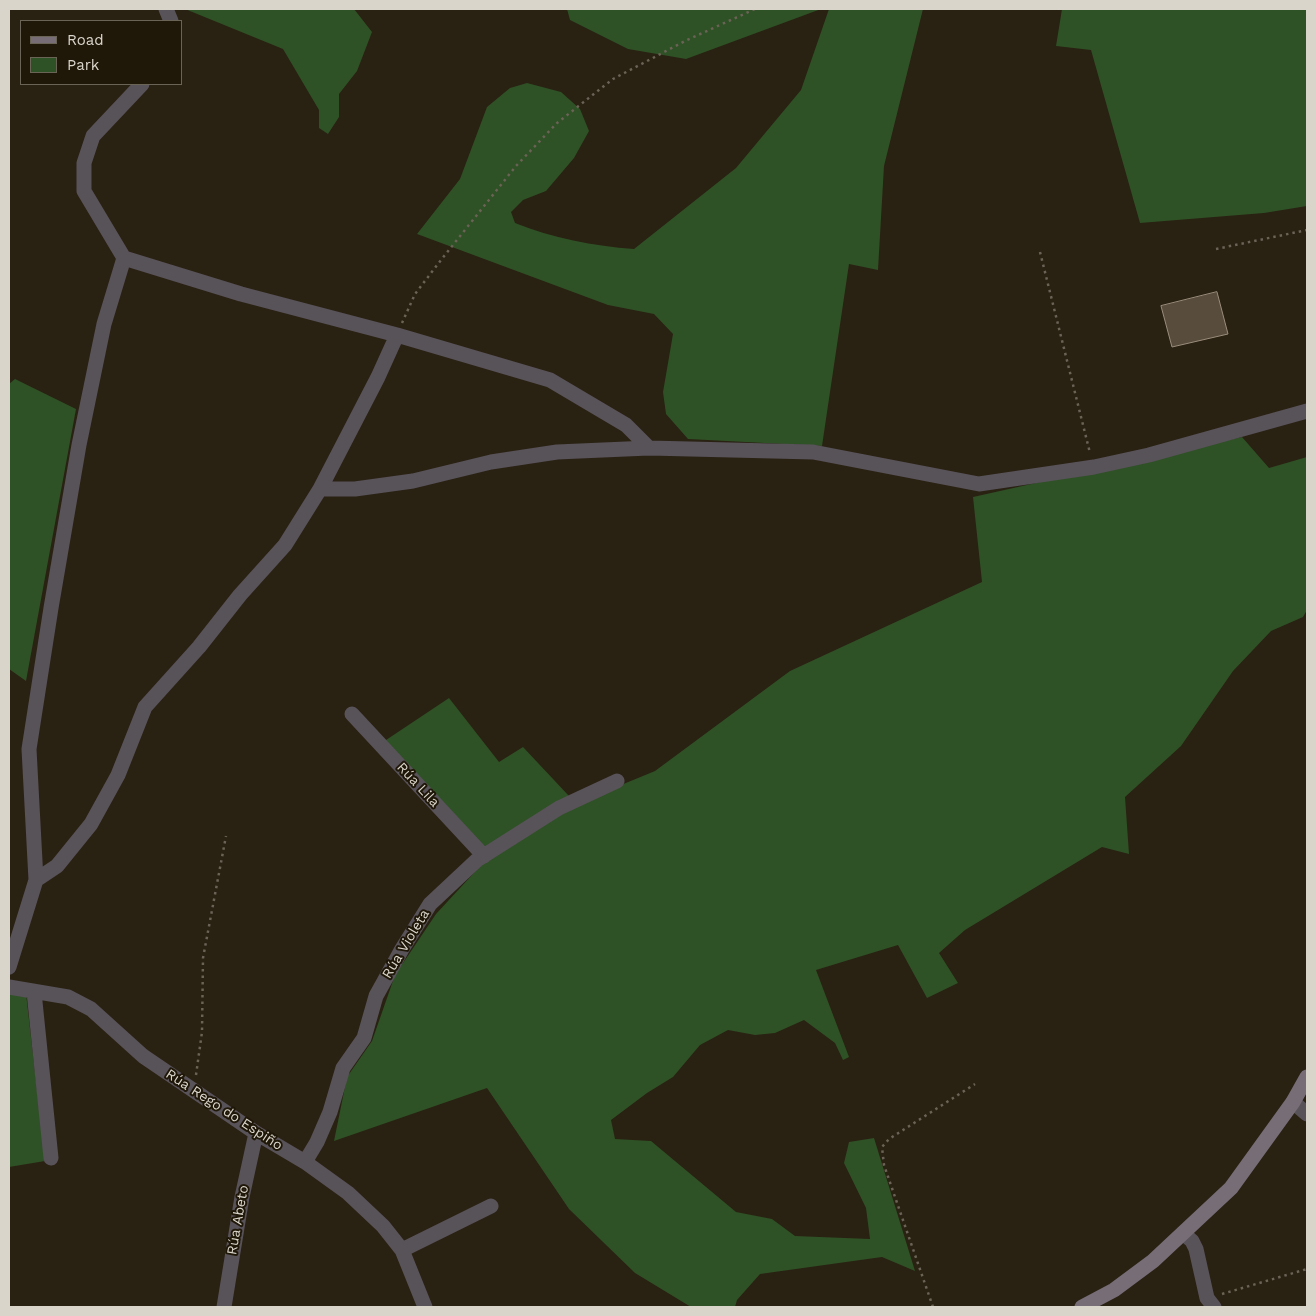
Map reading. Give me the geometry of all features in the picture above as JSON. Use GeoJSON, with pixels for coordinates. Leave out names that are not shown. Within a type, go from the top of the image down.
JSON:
{"type":"FeatureCollection","features":[{"type":"Feature","properties":{"kind":"main road"},"geometry":{"type":"LineString","coordinates":[[1082,1307],[1114,1290],[1153,1261],[1231,1188],[1293,1102],[1307,1077]]}},
{"type":"Feature","properties":{"kind":"street"},"geometry":{"type":"LineString","coordinates":[[141,85],[93,136],[84,163],[84,191],[124,258],[241,294],[397,335],[550,380],[626,425],[649,448]]}},
{"type":"Feature","properties":{"kind":"street"},"geometry":{"type":"LineString","coordinates":[[9,967],[36,880],[29,749],[51,608],[79,445],[104,324],[124,258]]}},
{"type":"Feature","properties":{"kind":"street"},"geometry":{"type":"LineString","coordinates":[[36,880],[57,866],[91,824],[118,774],[145,707],[199,647],[240,595],[285,545],[320,489],[378,377],[397,335]]}},
{"type":"Feature","properties":{"kind":"street"},"geometry":{"type":"LineString","coordinates":[[320,489],[355,488],[413,481],[492,462],[557,452],[649,448],[813,452],[978,484],[1094,466],[1149,455],[1307,411]]}},
{"type":"Feature","properties":{"kind":"street","name":"Rúa Lila"},"geometry":{"type":"LineString","coordinates":[[352,714],[484,856]]}},
{"type":"Feature","properties":{"kind":"street","name":"Rúa Violeta"},"geometry":{"type":"LineString","coordinates":[[305,1162],[317,1142],[330,1112],[343,1068],[364,1038],[376,996],[430,904],[477,860],[559,808],[617,781]]}},
{"type":"Feature","properties":{"kind":"street","name":"Rúa Rego do Espiño"},"geometry":{"type":"LineString","coordinates":[[9,987],[68,998],[91,1008],[143,1056],[256,1132],[305,1162],[348,1193],[383,1226],[402,1250],[425,1307]]}},
{"type":"Feature","properties":{"kind":"street"},"geometry":{"type":"LineString","coordinates":[[34,992],[51,1158]]}},
{"type":"Feature","properties":{"kind":"street"},"geometry":{"type":"LineString","coordinates":[[1293,1102],[1307,1114]]}},
{"type":"Feature","properties":{"kind":"street","name":"Rúa Abeto"},"geometry":{"type":"LineString","coordinates":[[224,1307],[242,1197],[256,1132]]}},
{"type":"Feature","properties":{"kind":"street"},"geometry":{"type":"LineString","coordinates":[[402,1250],[491,1206]]}},
{"type":"Feature","properties":{"kind":"street"},"geometry":{"type":"LineString","coordinates":[[1183,1233],[1192,1241],[1196,1249],[1202,1282],[1207,1298],[1212,1305]]}},
{"type":"Feature","properties":{"kind":"path"},"geometry":{"type":"LineString","coordinates":[[397,335],[415,294],[516,166],[557,123],[614,79],[684,41],[755,9]]}},
{"type":"Feature","properties":{"kind":"path"},"geometry":{"type":"LineString","coordinates":[[1216,249],[1307,230]]}},
{"type":"Feature","properties":{"kind":"path"},"geometry":{"type":"LineString","coordinates":[[1040,252],[1094,466]]}},
{"type":"Feature","properties":{"kind":"path"},"geometry":{"type":"LineString","coordinates":[[194,1091],[202,1032],[203,958],[226,836]]}},
{"type":"Feature","properties":{"kind":"path"},"geometry":{"type":"LineString","coordinates":[[933,1307],[884,1166],[882,1146],[889,1139],[974,1084]]}},
{"type":"Feature","properties":{"kind":"path"},"geometry":{"type":"LineString","coordinates":[[1212,1305],[1225,1292],[1307,1269]]}},
{"type":"Feature","properties":{"kind":"green space"},"geometry":{"type":"Polygon","coordinates":[[[185,9],[354,9],[372,32],[357,71],[339,94],[339,117],[328,134],[319,128],[319,110],[283,49],[185,9]]]}},
{"type":"Feature","properties":{"kind":"green space"},"geometry":{"type":"Polygon","coordinates":[[[567,9],[821,9],[686,59],[628,49],[570,20],[567,9]]]}},
{"type":"Feature","properties":{"kind":"green space"},"geometry":{"type":"Polygon","coordinates":[[[829,9],[923,9],[884,166],[878,270],[849,264],[822,446],[688,439],[666,414],[663,392],[673,334],[654,314],[608,305],[417,234],[460,179],[487,107],[510,88],[527,83],[561,92],[580,109],[589,131],[574,158],[546,191],[523,200],[511,212],[515,223],[573,240],[634,249],[736,168],[801,90],[829,9]]]}},
{"type":"Feature","properties":{"kind":"green space"},"geometry":{"type":"Polygon","coordinates":[[[1062,9],[1307,9],[1307,206],[1264,213],[1140,223],[1091,50],[1056,46],[1062,9]]]}},
{"type":"Feature","properties":{"kind":"green space"},"geometry":{"type":"Polygon","coordinates":[[[15,379],[76,409],[26,681],[9,669],[9,384],[15,379]]]}},
{"type":"Feature","properties":{"kind":"green space"},"geometry":{"type":"Polygon","coordinates":[[[1242,437],[1269,468],[1307,457],[1307,610],[1303,617],[1271,631],[1233,671],[1181,746],[1125,797],[1129,854],[1102,847],[965,930],[939,953],[958,983],[927,998],[898,945],[816,970],[849,1057],[843,1060],[835,1043],[804,1020],[775,1033],[755,1035],[728,1030],[700,1045],[673,1077],[647,1093],[611,1120],[615,1139],[651,1141],[736,1212],[772,1219],[795,1236],[870,1239],[866,1208],[844,1163],[849,1142],[874,1138],[915,1271],[882,1257],[760,1274],[737,1300],[735,1307],[691,1307],[635,1273],[569,1209],[487,1088],[334,1141],[347,1077],[372,1041],[395,975],[436,914],[485,861],[380,744],[449,698],[499,762],[523,747],[569,796],[604,792],[655,771],[790,671],[982,582],[973,497],[1242,437]]]}},
{"type":"Feature","properties":{"kind":"green space"},"geometry":{"type":"Polygon","coordinates":[[[9,993],[26,993],[45,1161],[9,1167],[9,993]]]}},
{"type":"Feature","properties":{"kind":"building"},"geometry":{"type":"Polygon","coordinates":[[[1217,292],[1228,334],[1172,347],[1161,306],[1217,292]]]}}]}
